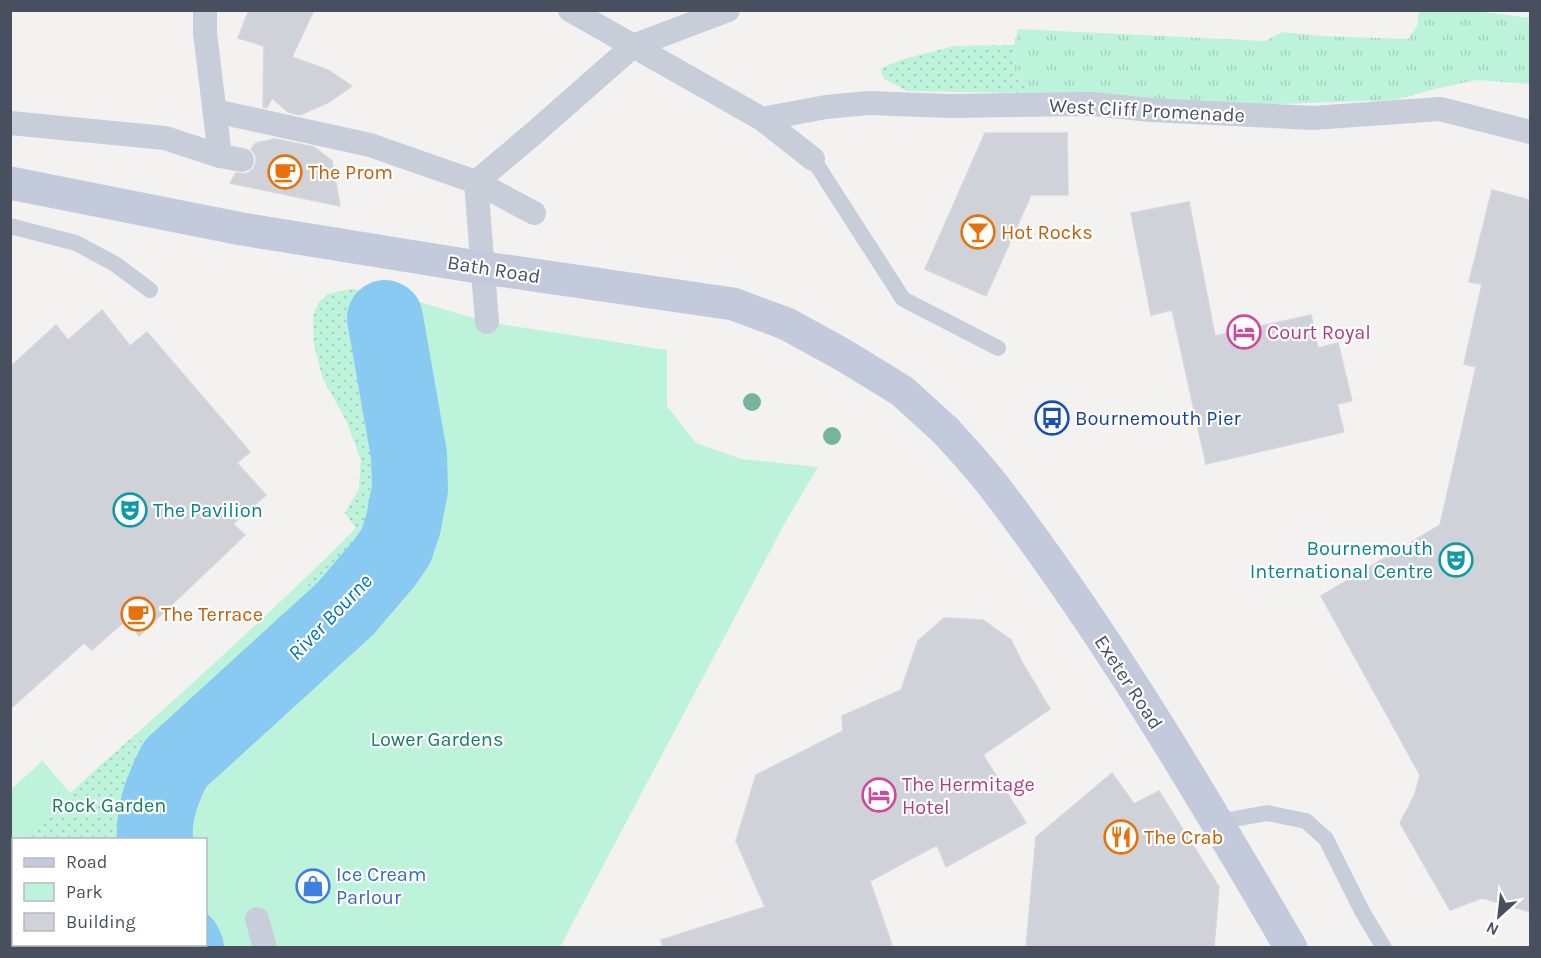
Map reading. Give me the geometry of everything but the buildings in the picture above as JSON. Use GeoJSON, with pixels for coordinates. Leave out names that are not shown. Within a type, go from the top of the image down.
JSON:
{"type":"FeatureCollection","features":[{"type":"Feature","properties":{"kind":"main road","name":"Bath Road"},"geometry":{"type":"LineString","coordinates":[[10,183],[242,229],[465,265],[733,304],[786,324],[845,356],[902,391],[946,431]]}},
{"type":"Feature","properties":{"kind":"main road","name":"Exeter Road"},"geometry":{"type":"LineString","coordinates":[[946,431],[998,491],[1063,580],[1146,705],[1218,822],[1291,948]]}},
{"type":"Feature","properties":{"kind":"street"},"geometry":{"type":"LineString","coordinates":[[10,123],[165,138],[231,158],[215,111],[205,10]]}},
{"type":"Feature","properties":{"kind":"street"},"geometry":{"type":"LineString","coordinates":[[570,10],[762,119],[813,159]]}},
{"type":"Feature","properties":{"kind":"street"},"geometry":{"type":"LineString","coordinates":[[476,182],[633,45],[728,10]]}},
{"type":"Feature","properties":{"kind":"street","name":"West Cliff Promenade"},"geometry":{"type":"LineString","coordinates":[[762,119],[868,103],[949,106],[1092,104],[1151,110],[1313,118],[1440,109],[1530,132]]}},
{"type":"Feature","properties":{"kind":"street"},"geometry":{"type":"LineString","coordinates":[[215,111],[370,144],[476,182],[534,213]]}},
{"type":"Feature","properties":{"kind":"street"},"geometry":{"type":"LineString","coordinates":[[476,182],[487,322]]}},
{"type":"Feature","properties":{"kind":"street"},"geometry":{"type":"LineString","coordinates":[[257,919],[265,948]]}},
{"type":"Feature","properties":{"kind":"lane"},"geometry":{"type":"LineString","coordinates":[[813,159],[903,299],[998,348]]}},
{"type":"Feature","properties":{"kind":"lane"},"geometry":{"type":"LineString","coordinates":[[10,226],[76,243],[115,264],[150,290]]}},
{"type":"Feature","properties":{"kind":"lane"},"geometry":{"type":"LineString","coordinates":[[1218,822],[1267,813],[1306,821],[1326,839],[1362,911],[1384,948]]}},
{"type":"Feature","properties":{"kind":"green space"},"geometry":{"type":"Polygon","coordinates":[[[1419,11],[1477,11],[1530,18],[1530,84],[1477,80],[1395,100],[1194,107],[1056,99],[1029,93],[1015,72],[1014,45],[1018,29],[1265,41],[1283,32],[1322,36],[1408,39],[1417,26],[1419,11]]]}},
{"type":"Feature","properties":{"kind":"green space"},"geometry":{"type":"Polygon","coordinates":[[[1014,45],[1015,72],[1029,93],[907,91],[884,79],[880,69],[900,60],[954,46],[1014,45]]]}},
{"type":"Feature","properties":{"kind":"green space","name":"Lower Gardens"},"geometry":{"type":"Polygon","coordinates":[[[352,289],[413,300],[487,322],[667,350],[667,406],[696,443],[742,459],[818,467],[786,521],[560,947],[11,947],[10,790],[42,760],[70,793],[251,630],[356,528],[345,513],[359,489],[361,460],[347,422],[323,379],[314,345],[313,316],[319,302],[328,294],[352,289]]]}},
{"type":"Feature","properties":{"kind":"green space"},"geometry":{"type":"Polygon","coordinates":[[[352,289],[413,300],[400,328],[381,340],[385,402],[392,433],[398,489],[392,503],[383,548],[367,573],[330,608],[304,581],[356,528],[345,513],[359,489],[361,460],[347,422],[323,379],[314,345],[313,316],[319,302],[328,294],[352,289]]]}},
{"type":"Feature","properties":{"kind":"green space","name":"Rock Garden"},"geometry":{"type":"Polygon","coordinates":[[[135,735],[171,768],[151,788],[138,838],[25,838],[96,769],[135,735]]]}},
{"type":"Feature","properties":{"kind":"green space"},"geometry":{"type":"Polygon","coordinates":[[[12,851],[12,946],[96,947],[11,947],[10,853],[12,851]]]}},
{"type":"Feature","properties":{"kind":"waterway","name":"River Bourne"},"geometry":{"type":"LineString","coordinates":[[155,838],[160,800],[175,764],[345,609],[396,546],[410,489],[409,455],[385,318]]}},
{"type":"Feature","properties":{"kind":"place","name":"The Prom"},"geometry":{"type":"Point","coordinates":[285,172]}},
{"type":"Feature","properties":{"kind":"place","name":"Hot Rocks"},"geometry":{"type":"Point","coordinates":[978,232]}},
{"type":"Feature","properties":{"kind":"place","name":"Court Royal"},"geometry":{"type":"Point","coordinates":[1244,332]}},
{"type":"Feature","properties":{"kind":"place","name":"Bournemouth Pier"},"geometry":{"type":"Point","coordinates":[1052,418]}},
{"type":"Feature","properties":{"kind":"place","name":"The Pavilion"},"geometry":{"type":"Point","coordinates":[130,510]}},
{"type":"Feature","properties":{"kind":"place","name":"Bournemouth International Centre"},"geometry":{"type":"Point","coordinates":[1456,560]}},
{"type":"Feature","properties":{"kind":"place","name":"The Terrace"},"geometry":{"type":"Point","coordinates":[138,614]}},
{"type":"Feature","properties":{"kind":"place","name":"The Hermitage Hotel"},"geometry":{"type":"Point","coordinates":[879,795]}},
{"type":"Feature","properties":{"kind":"place","name":"The Crab"},"geometry":{"type":"Point","coordinates":[1121,837]}},
{"type":"Feature","properties":{"kind":"place","name":"Ice Cream Parlour"},"geometry":{"type":"Point","coordinates":[313,886]}}]}
